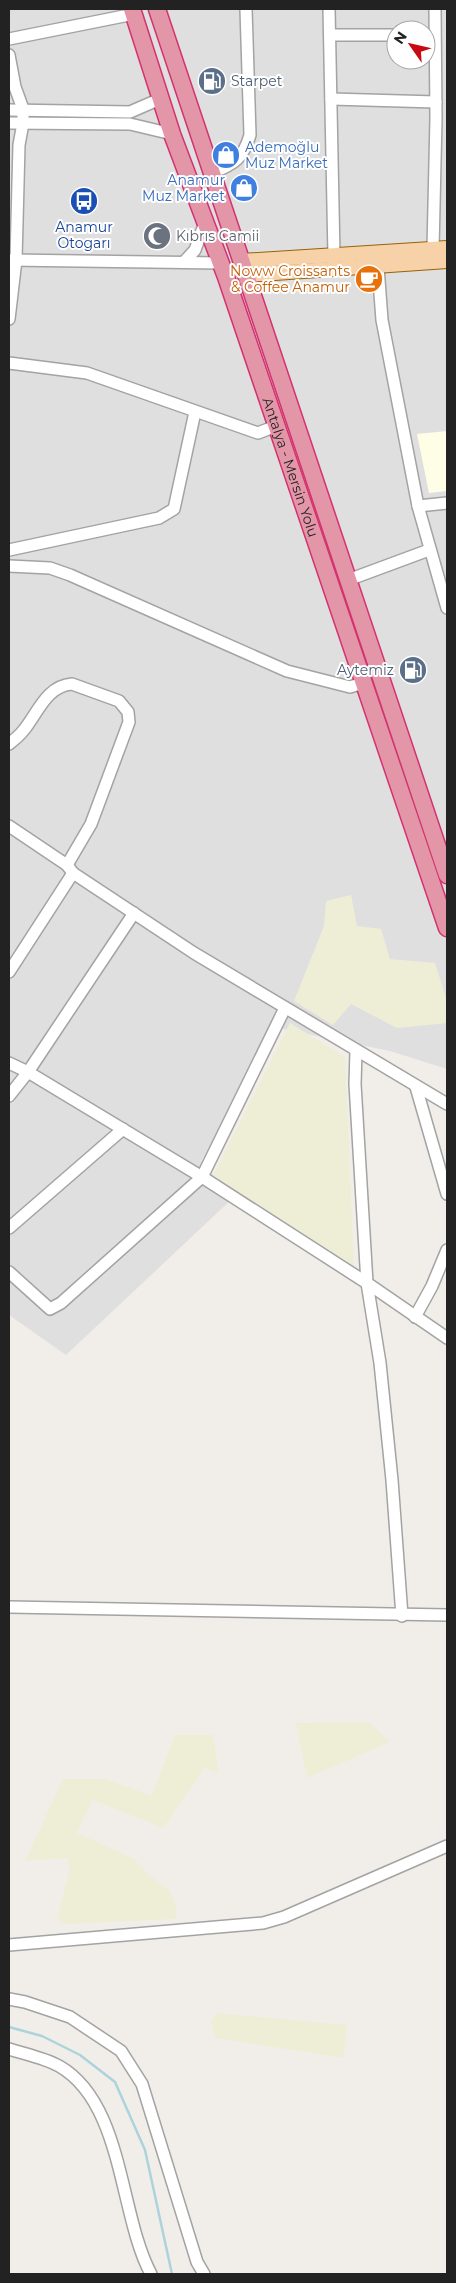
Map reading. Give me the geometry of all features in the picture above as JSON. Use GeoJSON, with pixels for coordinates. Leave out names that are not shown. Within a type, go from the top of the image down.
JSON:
{"type":"FeatureCollection","features":[{"type":"Feature","properties":{"kind":"highway","name":"Antalya - Mersin Yolu"},"geometry":{"type":"LineString","coordinates":[[157,9],[447,875]]}},
{"type":"Feature","properties":{"kind":"highway","name":"Antalya - Mersin Yolu"},"geometry":{"type":"LineString","coordinates":[[133,12],[160,99],[223,270],[447,928]]}},
{"type":"Feature","properties":{"kind":"highway"},"geometry":{"type":"LineString","coordinates":[[223,270],[243,268]]}},
{"type":"Feature","properties":{"kind":"main road"},"geometry":{"type":"LineString","coordinates":[[334,263],[378,266],[438,257],[447,248]]}},
{"type":"Feature","properties":{"kind":"main road"},"geometry":{"type":"LineString","coordinates":[[243,268],[438,257]]}},
{"type":"Feature","properties":{"kind":"street"},"geometry":{"type":"LineString","coordinates":[[212,172],[230,166],[237,160],[246,150],[250,135],[246,9]]}},
{"type":"Feature","properties":{"kind":"street"},"geometry":{"type":"LineString","coordinates":[[329,9],[334,263]]}},
{"type":"Feature","properties":{"kind":"street"},"geometry":{"type":"LineString","coordinates":[[9,39],[133,12]]}},
{"type":"Feature","properties":{"kind":"street"},"geometry":{"type":"LineString","coordinates":[[330,35],[386,35]]}},
{"type":"Feature","properties":{"kind":"street"},"geometry":{"type":"LineString","coordinates":[[9,55],[15,87],[15,123],[19,144],[9,319]]}},
{"type":"Feature","properties":{"kind":"street"},"geometry":{"type":"LineString","coordinates":[[434,70],[436,102],[435,147],[438,257]]}},
{"type":"Feature","properties":{"kind":"street"},"geometry":{"type":"LineString","coordinates":[[15,109],[130,112],[160,99]]}},
{"type":"Feature","properties":{"kind":"street"},"geometry":{"type":"LineString","coordinates":[[331,99],[436,102]]}},
{"type":"Feature","properties":{"kind":"street"},"geometry":{"type":"LineString","coordinates":[[130,112],[134,118],[130,124]]}},
{"type":"Feature","properties":{"kind":"street"},"geometry":{"type":"LineString","coordinates":[[15,123],[130,124],[172,134]]}},
{"type":"Feature","properties":{"kind":"street"},"geometry":{"type":"LineString","coordinates":[[435,147],[447,146]]}},
{"type":"Feature","properties":{"kind":"street"},"geometry":{"type":"LineString","coordinates":[[184,262],[195,250],[204,222]]}},
{"type":"Feature","properties":{"kind":"street"},"geometry":{"type":"LineString","coordinates":[[12,260],[184,262],[202,263],[223,270]]}},
{"type":"Feature","properties":{"kind":"street"},"geometry":{"type":"LineString","coordinates":[[378,266],[382,320],[418,506],[447,608]]}},
{"type":"Feature","properties":{"kind":"street"},"geometry":{"type":"LineString","coordinates":[[9,362],[87,373],[258,433],[276,426]]}},
{"type":"Feature","properties":{"kind":"street"},"geometry":{"type":"LineString","coordinates":[[9,550],[159,518],[174,509],[195,412]]}},
{"type":"Feature","properties":{"kind":"street"},"geometry":{"type":"LineString","coordinates":[[418,506],[447,503]]}},
{"type":"Feature","properties":{"kind":"street"},"geometry":{"type":"LineString","coordinates":[[348,580],[429,550]]}},
{"type":"Feature","properties":{"kind":"street"},"geometry":{"type":"LineString","coordinates":[[9,566],[42,567],[70,575],[287,671],[350,687],[363,683]]}},
{"type":"Feature","properties":{"kind":"street"},"geometry":{"type":"LineString","coordinates":[[9,744],[22,732],[51,692],[64,684],[72,684],[104,695],[119,701],[125,706],[129,722],[91,824],[70,869],[9,972]]}},
{"type":"Feature","properties":{"kind":"street"},"geometry":{"type":"LineString","coordinates":[[9,826],[134,913],[285,1008],[447,1104]]}},
{"type":"Feature","properties":{"kind":"street"},"geometry":{"type":"LineString","coordinates":[[9,1096],[28,1072],[134,913]]}},
{"type":"Feature","properties":{"kind":"street"},"geometry":{"type":"LineString","coordinates":[[9,1272],[50,1309],[61,1303],[202,1178],[285,1008]]}},
{"type":"Feature","properties":{"kind":"street"},"geometry":{"type":"LineString","coordinates":[[356,1051],[354,1084],[367,1283],[380,1363],[392,1480],[402,1616]]}},
{"type":"Feature","properties":{"kind":"street"},"geometry":{"type":"LineString","coordinates":[[9,1063],[28,1072],[202,1178],[367,1283],[447,1338]]}},
{"type":"Feature","properties":{"kind":"street"},"geometry":{"type":"LineString","coordinates":[[416,1087],[447,1194]]}},
{"type":"Feature","properties":{"kind":"street"},"geometry":{"type":"LineString","coordinates":[[9,1228],[123,1129]]}},
{"type":"Feature","properties":{"kind":"street"},"geometry":{"type":"LineString","coordinates":[[415,1317],[432,1286],[447,1250]]}},
{"type":"Feature","properties":{"kind":"street"},"geometry":{"type":"LineString","coordinates":[[9,1607],[447,1616]]}},
{"type":"Feature","properties":{"kind":"street"},"geometry":{"type":"LineString","coordinates":[[9,1945],[263,1923],[284,1917],[447,1846]]}},
{"type":"Feature","properties":{"kind":"street"},"geometry":{"type":"LineString","coordinates":[[9,1999],[25,2002],[70,2017],[121,2051],[142,2084],[197,2262],[204,2274]]}},
{"type":"Feature","properties":{"kind":"street"},"geometry":{"type":"LineString","coordinates":[[9,2049],[58,2066],[73,2076],[96,2106],[113,2144],[134,2226],[151,2274]]}},
{"type":"Feature","properties":{"kind":"shaded area"},"geometry":{"type":"Polygon","coordinates":[[[9,9],[447,9],[447,1069],[390,1051],[278,1028],[201,1161],[233,1198],[66,1355],[9,1315],[9,9]]]}},
{"type":"Feature","properties":{"kind":"shaded area"},"geometry":{"type":"Polygon","coordinates":[[[447,431],[447,491],[429,493],[417,434],[447,431]]]}},
{"type":"Feature","properties":{"kind":"shaded area"},"geometry":{"type":"Polygon","coordinates":[[[351,895],[357,926],[381,929],[390,959],[435,963],[447,1001],[447,1023],[397,1028],[351,1004],[333,1025],[294,1001],[324,926],[326,901],[351,895]]]}},
{"type":"Feature","properties":{"kind":"shaded area"},"geometry":{"type":"Polygon","coordinates":[[[290,1023],[345,1057],[354,1266],[213,1176],[290,1023]]]}},
{"type":"Feature","properties":{"kind":"shaded area"},"geometry":{"type":"Polygon","coordinates":[[[369,1722],[390,1742],[307,1778],[296,1723],[369,1722]]]}},
{"type":"Feature","properties":{"kind":"shaded area"},"geometry":{"type":"Polygon","coordinates":[[[175,1735],[213,1735],[219,1774],[205,1768],[163,1828],[92,1800],[77,1833],[134,1859],[149,1875],[170,1891],[176,1907],[176,1919],[64,1924],[57,1918],[69,1873],[68,1858],[25,1861],[63,1779],[106,1779],[152,1796],[175,1735]]]}},
{"type":"Feature","properties":{"kind":"shaded area"},"geometry":{"type":"Polygon","coordinates":[[[216,2013],[347,2025],[343,2058],[216,2038],[211,2021],[216,2013]]]}},
{"type":"Feature","properties":{"kind":"waterway"},"geometry":{"type":"LineString","coordinates":[[9,2027],[42,2036],[80,2055],[115,2082],[145,2150],[172,2274]]}},
{"type":"Feature","properties":{"kind":"place","name":"Starpet"},"geometry":{"type":"Point","coordinates":[212,81]}},
{"type":"Feature","properties":{"kind":"place","name":"Ademoğlu Muz Market"},"geometry":{"type":"Point","coordinates":[226,155]}},
{"type":"Feature","properties":{"kind":"place","name":"Anamur Muz Market"},"geometry":{"type":"Point","coordinates":[244,188]}},
{"type":"Feature","properties":{"kind":"place","name":"Anamur Otogarı"},"geometry":{"type":"Point","coordinates":[84,201]}},
{"type":"Feature","properties":{"kind":"place","name":"Kıbrıs Camii"},"geometry":{"type":"Point","coordinates":[157,236]}},
{"type":"Feature","properties":{"kind":"place","name":"Noww Croissants & Coffee Anamur"},"geometry":{"type":"Point","coordinates":[369,279]}},
{"type":"Feature","properties":{"kind":"place","name":"Aytemiz"},"geometry":{"type":"Point","coordinates":[413,670]}}]}
